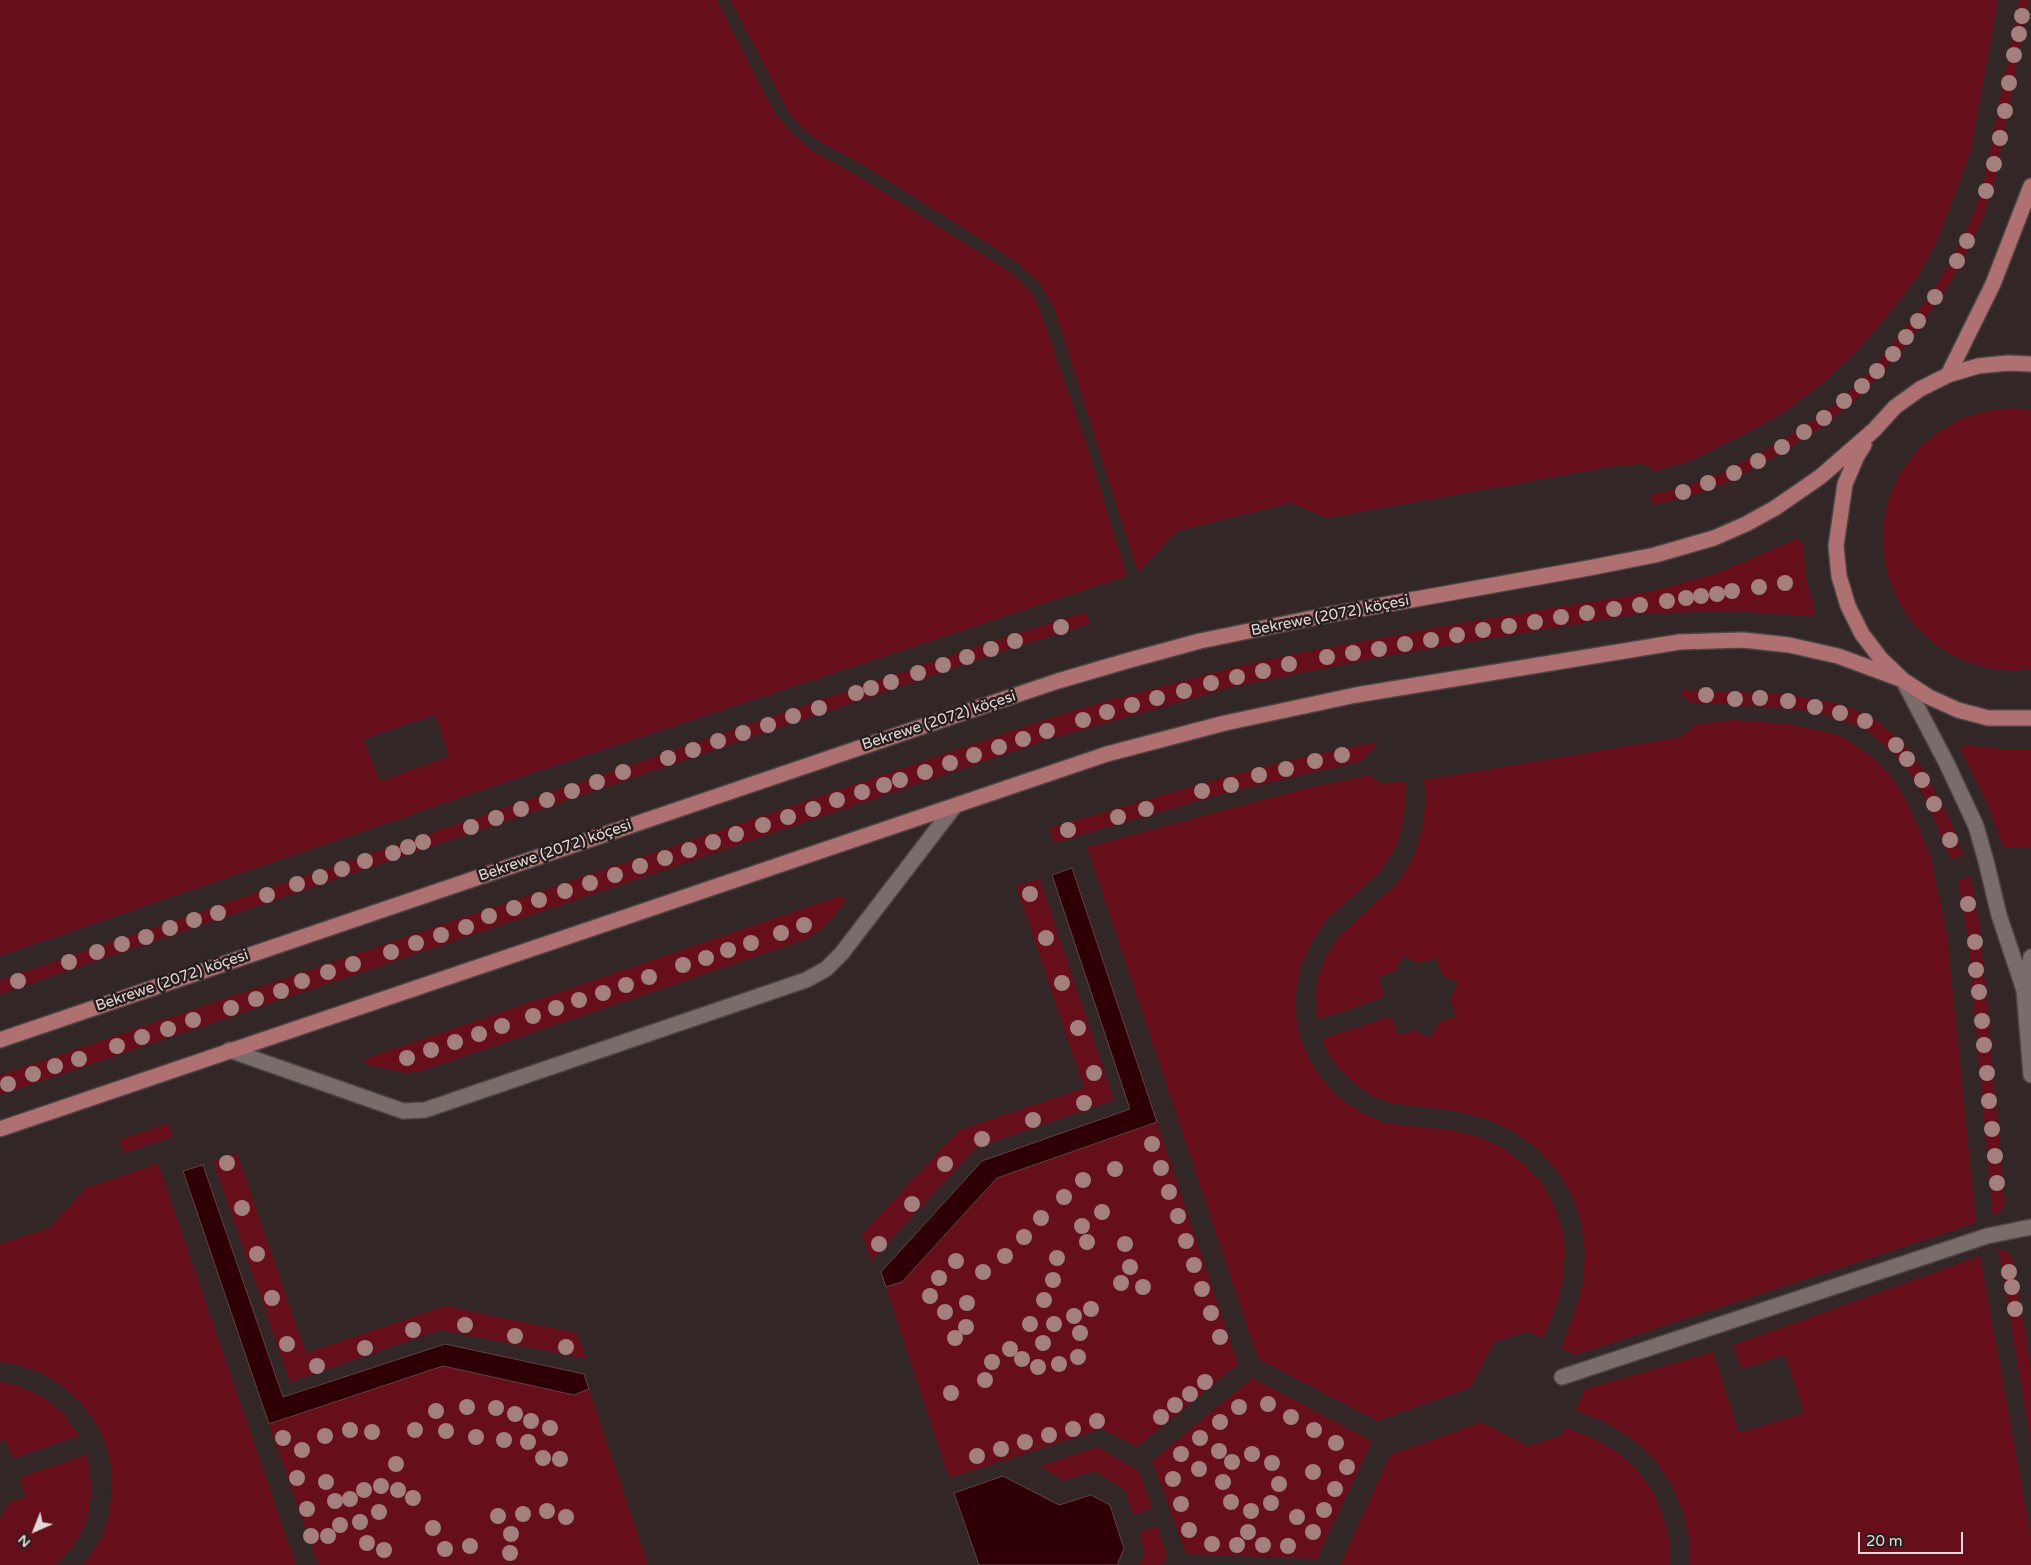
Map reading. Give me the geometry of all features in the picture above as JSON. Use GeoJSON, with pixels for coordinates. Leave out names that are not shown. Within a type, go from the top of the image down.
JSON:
{"type":"FeatureCollection","features":[{"type":"Feature","properties":{"kind":"main road"},"geometry":{"type":"LineString","coordinates":[[1948,375],[1993,284],[2031,186]]}},
{"type":"Feature","properties":{"kind":"main road","name":"Bekrewe (2072) köçesi"},"geometry":{"type":"LineString","coordinates":[[0,1040],[1058,681],[1200,641],[1327,615],[1656,555],[1714,538],[1776,508],[1820,477],[1874,430],[1895,408],[1920,389],[1948,375],[1978,366],[2008,363],[2031,364]]}},
{"type":"Feature","properties":{"kind":"main road","name":"Bekrewe (2072) köçesi"},"geometry":{"type":"LineString","coordinates":[[1874,430],[1857,456],[1845,484],[1836,546],[1839,576],[1848,606],[1862,634],[1881,659],[1903,680],[1929,698],[1958,710],[1988,718],[2031,718]]}},
{"type":"Feature","properties":{"kind":"main road","name":"Bekrewe (2072) köçesi"},"geometry":{"type":"LineString","coordinates":[[0,1129],[1107,754],[1225,723],[1356,695],[1679,642],[1743,640],[1789,645],[1838,656],[1903,680]]}},
{"type":"Feature","properties":{"kind":"street"},"geometry":{"type":"LineString","coordinates":[[1903,680],[1955,780],[1976,826],[1999,916],[2024,990],[2031,1076]]}},
{"type":"Feature","properties":{"kind":"street"},"geometry":{"type":"LineString","coordinates":[[229,1050],[403,1111],[425,1110],[806,980],[826,969],[842,953],[954,807]]}},
{"type":"Feature","properties":{"kind":"street"},"geometry":{"type":"LineString","coordinates":[[2024,990],[2031,957]]}},
{"type":"Feature","properties":{"kind":"street"},"geometry":{"type":"LineString","coordinates":[[1562,1377],[1987,1236],[2031,1227]]}},
{"type":"Feature","properties":{"kind":"shaded area"},"geometry":{"type":"Polygon","coordinates":[[[0,0],[717,0],[777,116],[792,133],[813,151],[863,179],[1012,273],[1032,294],[1038,305],[1087,446],[1127,576],[509,781],[0,956],[0,0]],[[435,715],[363,739],[380,781],[449,756],[435,715]]]}},
{"type":"Feature","properties":{"kind":"shaded area"},"geometry":{"type":"Polygon","coordinates":[[[730,0],[1998,0],[1971,150],[1938,239],[1918,276],[1884,320],[1854,354],[1819,386],[1789,409],[1762,425],[1690,461],[1652,472],[1650,467],[1643,464],[1615,466],[1327,518],[1291,503],[1177,531],[1138,573],[1054,308],[1040,284],[1018,263],[870,169],[820,142],[803,129],[789,113],[730,0]]]}},
{"type":"Feature","properties":{"kind":"shaded area"},"geometry":{"type":"Polygon","coordinates":[[[2019,0],[2029,0],[1995,179],[1985,212],[1972,242],[1954,276],[1933,308],[1905,346],[1876,379],[1852,403],[1825,425],[1787,450],[1726,483],[1690,496],[1652,505],[1650,495],[1686,486],[1721,473],[1781,441],[1819,416],[1869,372],[1925,302],[1963,238],[1975,209],[1985,176],[2019,0]]]}},
{"type":"Feature","properties":{"kind":"shaded area"},"geometry":{"type":"Polygon","coordinates":[[[2014,408],[2031,410],[2031,669],[2013,671],[1986,668],[1960,659],[1936,645],[1916,627],[1900,605],[1889,579],[1883,552],[1883,525],[1889,498],[1900,473],[1916,451],[1937,433],[1960,419],[1986,411],[2014,408]]]}},
{"type":"Feature","properties":{"kind":"shaded area"},"geometry":{"type":"Polygon","coordinates":[[[1799,539],[1803,545],[1806,578],[1815,612],[1812,616],[1729,611],[1637,614],[1380,657],[1232,687],[1053,738],[0,1095],[0,1075],[1047,719],[1227,669],[1293,654],[1664,588],[1720,572],[1799,539]]]}},
{"type":"Feature","properties":{"kind":"shaded area"},"geometry":{"type":"Polygon","coordinates":[[[1086,612],[1090,624],[1010,649],[0,994],[0,980],[1005,637],[1086,612]]]}},
{"type":"Feature","properties":{"kind":"shaded area"},"geometry":{"type":"Polygon","coordinates":[[[1684,690],[1786,694],[1839,704],[1872,717],[1900,740],[1923,769],[1951,822],[1963,855],[1951,860],[1928,804],[1912,776],[1890,750],[1865,729],[1835,717],[1812,711],[1731,704],[1692,703],[1681,695],[1681,692],[1684,690]]]}},
{"type":"Feature","properties":{"kind":"shaded area"},"geometry":{"type":"Polygon","coordinates":[[[1734,720],[1789,724],[1838,735],[1848,740],[1876,760],[1888,773],[1902,793],[1914,817],[1931,858],[1947,935],[1976,1223],[1575,1355],[1561,1348],[1583,1282],[1585,1252],[1581,1223],[1573,1197],[1558,1172],[1538,1150],[1515,1132],[1489,1120],[1461,1112],[1390,1103],[1372,1096],[1340,1070],[1328,1053],[1322,1039],[1388,1017],[1392,1019],[1398,1035],[1414,1030],[1430,1038],[1439,1022],[1456,1016],[1450,999],[1458,983],[1442,975],[1436,958],[1419,963],[1403,956],[1395,972],[1378,977],[1384,994],[1381,998],[1317,1020],[1316,993],[1319,973],[1327,954],[1340,935],[1395,885],[1406,870],[1415,853],[1422,827],[1426,798],[1424,780],[1681,737],[1697,724],[1734,720]]]}},
{"type":"Feature","properties":{"kind":"shaded area"},"geometry":{"type":"Polygon","coordinates":[[[1376,742],[1375,746],[1362,761],[1229,792],[1054,843],[1049,828],[1225,777],[1298,758],[1376,742]]]}},
{"type":"Feature","properties":{"kind":"shaded area"},"geometry":{"type":"Polygon","coordinates":[[[1962,746],[2012,750],[2031,749],[2031,847],[2003,847],[1987,803],[1962,752],[1962,746]]]}},
{"type":"Feature","properties":{"kind":"shaded area"},"geometry":{"type":"Polygon","coordinates":[[[1369,775],[1381,783],[1405,782],[1406,797],[1403,822],[1397,845],[1380,872],[1326,920],[1310,945],[1300,968],[1296,992],[1296,1016],[1301,1040],[1311,1063],[1325,1083],[1342,1100],[1363,1113],[1385,1123],[1456,1131],[1482,1138],[1505,1149],[1542,1183],[1554,1206],[1562,1228],[1565,1253],[1563,1279],[1557,1304],[1543,1339],[1528,1331],[1494,1342],[1470,1388],[1377,1421],[1258,1359],[1087,847],[1303,789],[1369,775]]]}},
{"type":"Feature","properties":{"kind":"shaded area"},"geometry":{"type":"Polygon","coordinates":[[[1072,868],[1157,1122],[997,1178],[902,1282],[886,1287],[881,1272],[982,1161],[1130,1109],[1052,875],[1072,868]]]}},
{"type":"Feature","properties":{"kind":"shaded area"},"geometry":{"type":"Polygon","coordinates":[[[1971,877],[1980,929],[2005,1203],[2002,1210],[1993,1217],[1967,931],[1958,880],[1971,877]]]}},
{"type":"Feature","properties":{"kind":"shaded area"},"geometry":{"type":"Polygon","coordinates":[[[1040,879],[1114,1100],[976,1148],[871,1261],[862,1234],[959,1130],[1084,1088],[1016,886],[1040,879]]]}},
{"type":"Feature","properties":{"kind":"shaded area"},"geometry":{"type":"Polygon","coordinates":[[[839,896],[843,897],[845,901],[835,915],[819,931],[804,940],[421,1071],[407,1073],[368,1065],[364,1062],[367,1058],[839,896]]]}},
{"type":"Feature","properties":{"kind":"shaded area"},"geometry":{"type":"Polygon","coordinates":[[[1157,1122],[1238,1364],[1137,1447],[1102,1429],[949,1478],[886,1287],[902,1282],[997,1178],[1157,1122]]]}},
{"type":"Feature","properties":{"kind":"shaded area"},"geometry":{"type":"Polygon","coordinates":[[[168,1123],[173,1137],[124,1153],[119,1140],[168,1123]]]}},
{"type":"Feature","properties":{"kind":"shaded area"},"geometry":{"type":"Polygon","coordinates":[[[237,1153],[306,1353],[445,1306],[577,1333],[586,1359],[441,1330],[290,1382],[213,1161],[237,1153]]]}},
{"type":"Feature","properties":{"kind":"shaded area"},"geometry":{"type":"Polygon","coordinates":[[[158,1163],[296,1565],[82,1565],[101,1538],[109,1514],[112,1491],[111,1466],[105,1442],[94,1420],[79,1401],[61,1385],[39,1372],[11,1363],[0,1362],[0,1244],[49,1228],[86,1188],[158,1163]]]}},
{"type":"Feature","properties":{"kind":"shaded area"},"geometry":{"type":"Polygon","coordinates":[[[203,1165],[283,1397],[445,1344],[584,1374],[589,1389],[574,1395],[443,1366],[269,1424],[183,1171],[203,1165]]]}},
{"type":"Feature","properties":{"kind":"shaded area"},"geometry":{"type":"Polygon","coordinates":[[[1998,1248],[2010,1254],[2013,1260],[2031,1368],[2031,1444],[1998,1248]]]}},
{"type":"Feature","properties":{"kind":"shaded area"},"geometry":{"type":"Polygon","coordinates":[[[1980,1256],[2031,1536],[2031,1565],[1690,1565],[1689,1537],[1682,1509],[1670,1482],[1653,1458],[1632,1439],[1607,1423],[1575,1410],[1585,1389],[1713,1352],[1739,1433],[1804,1413],[1785,1355],[1741,1369],[1733,1345],[1980,1256]]]}},
{"type":"Feature","properties":{"kind":"shaded area"},"geometry":{"type":"Polygon","coordinates":[[[443,1366],[574,1395],[589,1389],[648,1565],[318,1565],[269,1424],[443,1366]]]}},
{"type":"Feature","properties":{"kind":"shaded area"},"geometry":{"type":"Polygon","coordinates":[[[1252,1378],[1372,1441],[1317,1559],[1186,1554],[1152,1461],[1252,1378]]]}},
{"type":"Feature","properties":{"kind":"shaded area"},"geometry":{"type":"Polygon","coordinates":[[[0,1382],[9,1383],[31,1391],[49,1401],[64,1414],[79,1436],[15,1458],[12,1456],[5,1440],[0,1441],[0,1382]]]}},
{"type":"Feature","properties":{"kind":"shaded area"},"geometry":{"type":"Polygon","coordinates":[[[1481,1422],[1528,1446],[1562,1435],[1566,1427],[1598,1441],[1620,1454],[1638,1471],[1653,1492],[1663,1515],[1669,1540],[1670,1565],[1340,1565],[1390,1455],[1481,1422]]]}},
{"type":"Feature","properties":{"kind":"shaded area"},"geometry":{"type":"Polygon","coordinates":[[[1098,1447],[1140,1472],[1152,1509],[1133,1515],[1125,1490],[1094,1471],[1063,1481],[1040,1466],[1098,1447]]]}},
{"type":"Feature","properties":{"kind":"shaded area"},"geometry":{"type":"Polygon","coordinates":[[[87,1454],[92,1490],[89,1510],[83,1530],[72,1547],[55,1565],[0,1565],[0,1519],[8,1503],[26,1497],[20,1480],[21,1477],[87,1454]]]}},
{"type":"Feature","properties":{"kind":"shaded area"},"geometry":{"type":"Polygon","coordinates":[[[1003,1476],[1059,1505],[1091,1495],[1110,1505],[1124,1549],[1117,1565],[979,1565],[954,1493],[1003,1476]]]}},
{"type":"Feature","properties":{"kind":"shaded area"},"geometry":{"type":"Polygon","coordinates":[[[1157,1526],[1167,1556],[1162,1565],[1139,1565],[1145,1554],[1139,1532],[1157,1526]]]}}]}
